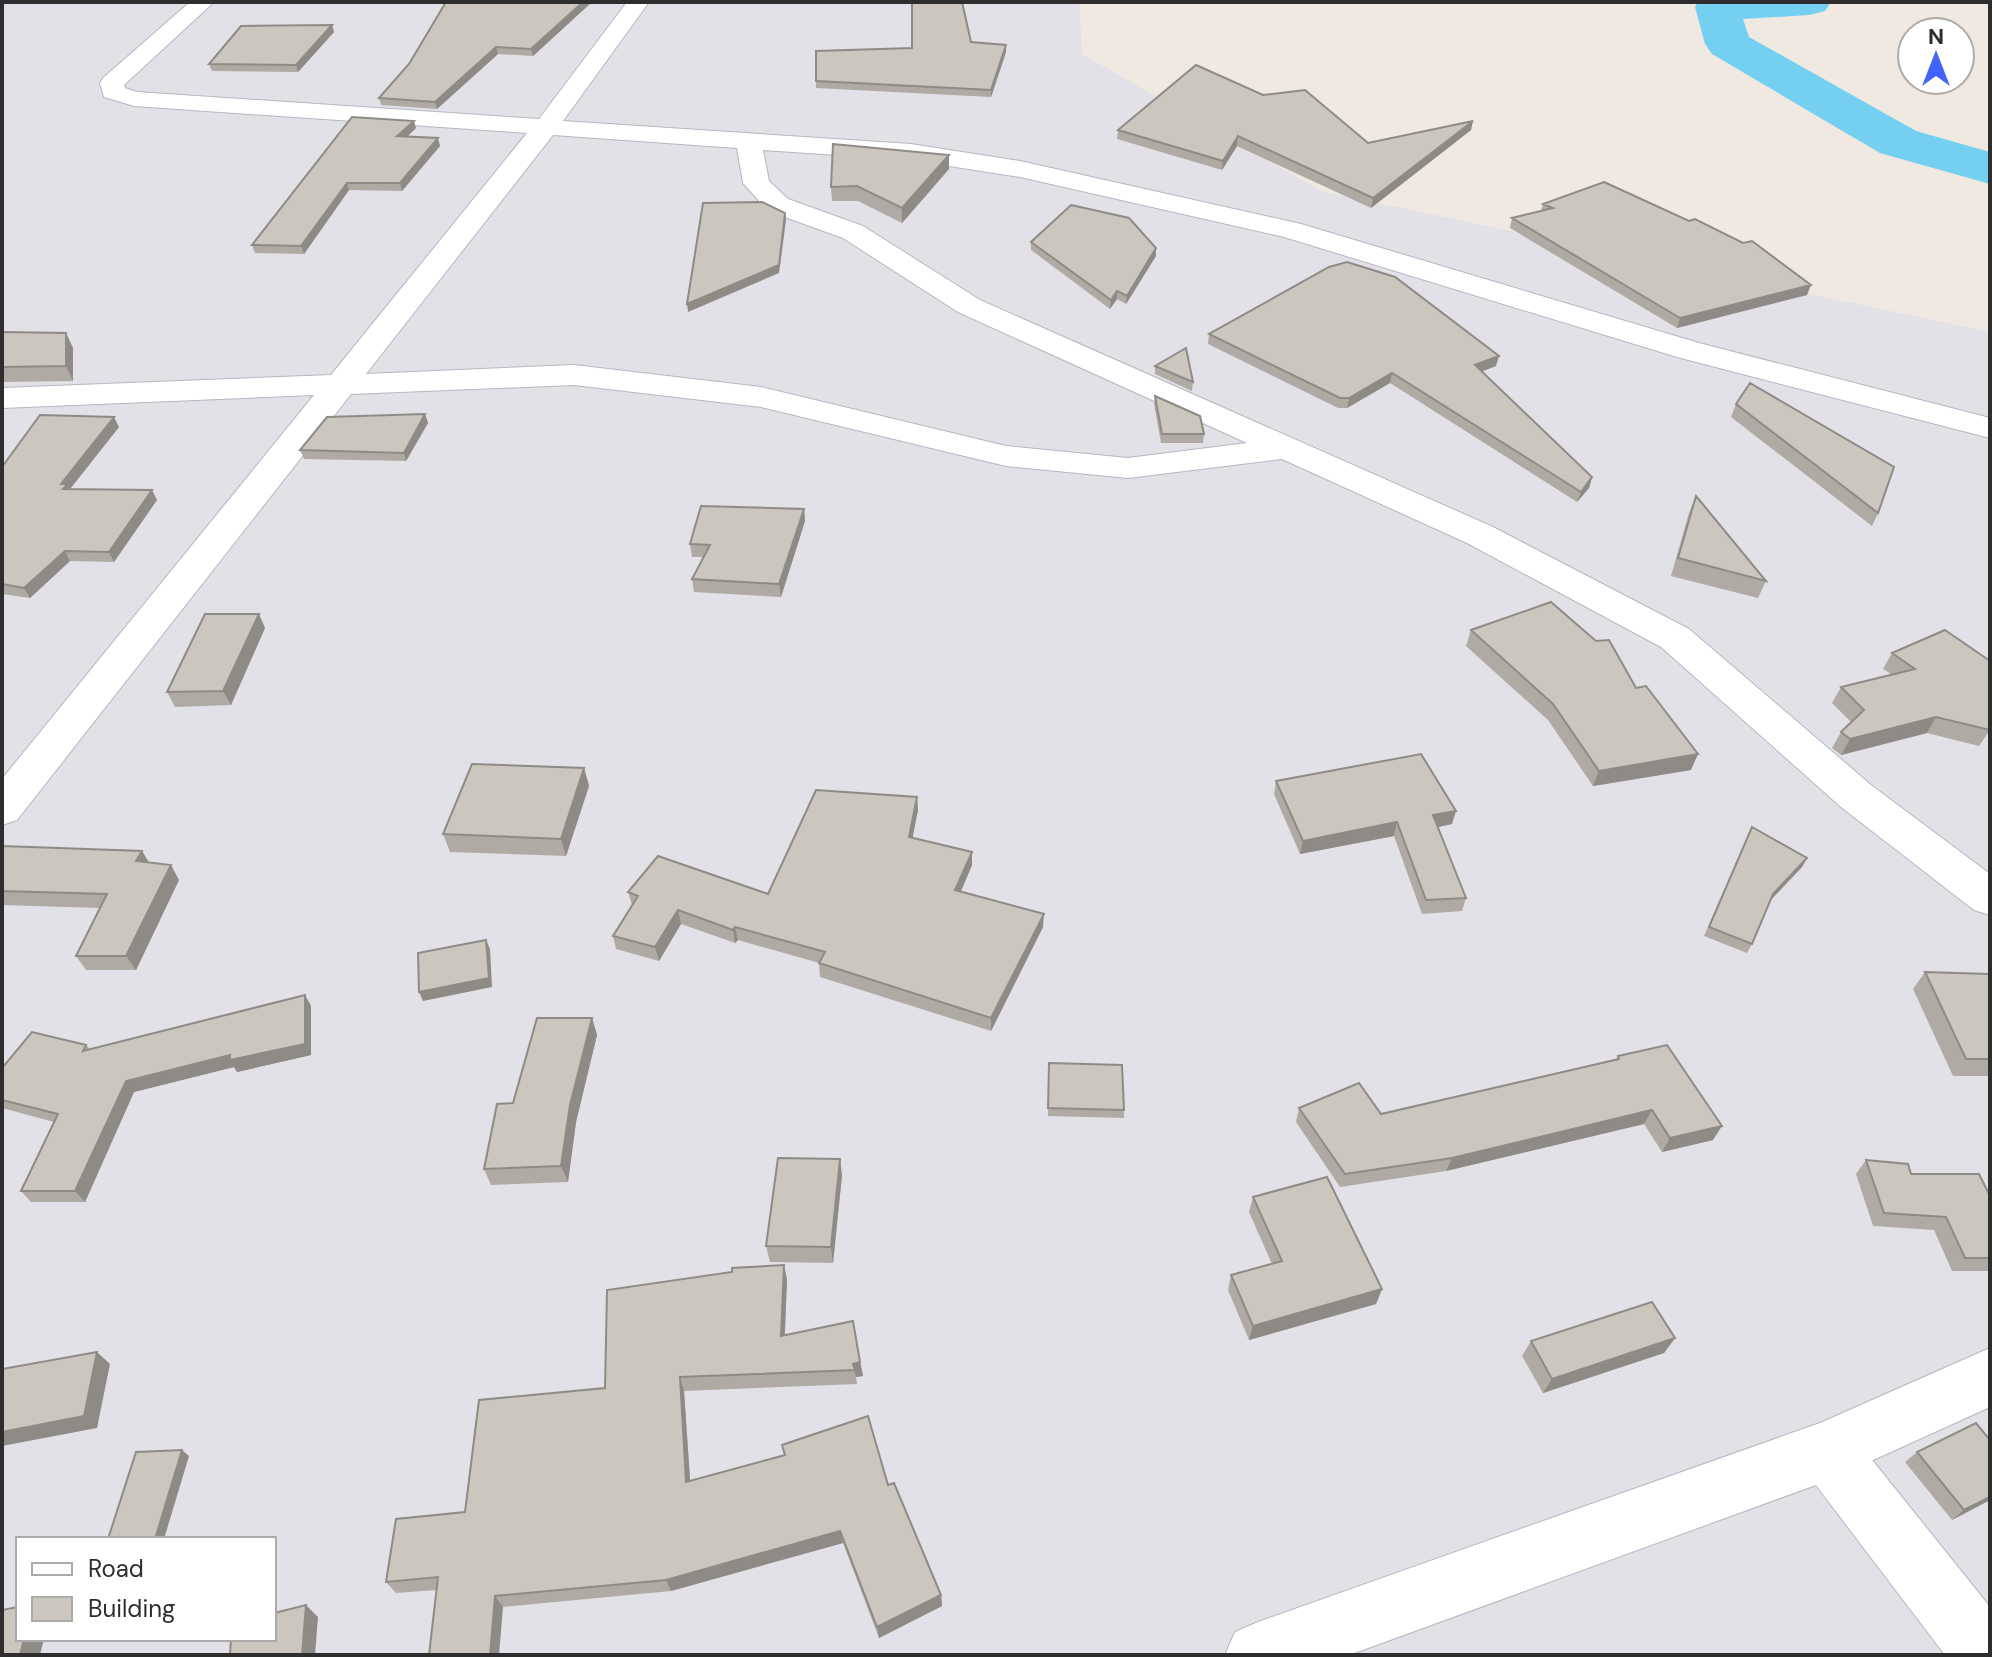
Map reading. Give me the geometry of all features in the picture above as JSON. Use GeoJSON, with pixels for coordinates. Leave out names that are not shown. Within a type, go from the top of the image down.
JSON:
{"type":"FeatureCollection","features":[{"type":"Feature","properties":{"kind":"street"},"geometry":{"type":"LineString","coordinates":[[203,2],[112,83],[113,92],[134,99],[927,154],[1020,169],[1291,230],[1688,350],[1990,428]]}},
{"type":"Feature","properties":{"kind":"street"},"geometry":{"type":"LineString","coordinates":[[2,809],[546,127],[638,2]]}},
{"type":"Feature","properties":{"kind":"street"},"geometry":{"type":"LineString","coordinates":[[748,140],[756,183],[778,205],[853,232],[969,306],[1480,535],[1675,638],[1856,796],[1990,898]]}},
{"type":"Feature","properties":{"kind":"street"},"geometry":{"type":"LineString","coordinates":[[2,398],[574,375],[761,397],[1006,456],[1128,468],[1286,448]]}},
{"type":"Feature","properties":{"kind":"street"},"geometry":{"type":"LineString","coordinates":[[1258,1655],[1827,1451],[1990,1377]]}},
{"type":"Feature","properties":{"kind":"street"},"geometry":{"type":"LineString","coordinates":[[1827,1451],[1986,1655]]}},
{"type":"Feature","properties":{"kind":"shaded area"},"geometry":{"type":"Polygon","coordinates":[[[2,2],[1079,2],[1082,54],[1321,191],[1990,332],[1990,1655],[2,1655],[2,2]]]}},
{"type":"Feature","properties":{"kind":"building"},"geometry":{"type":"Polygon","coordinates":[[[446,2],[583,2],[531,49],[496,47],[435,102],[379,98],[409,64],[446,2]]]}},
{"type":"Feature","properties":{"kind":"building"},"geometry":{"type":"Polygon","coordinates":[[[912,2],[962,2],[971,42],[1006,45],[991,90],[816,81],[816,51],[912,48],[912,2]]]}},
{"type":"Feature","properties":{"kind":"building"},"geometry":{"type":"Polygon","coordinates":[[[332,25],[296,65],[209,64],[241,26],[332,25]]]}},
{"type":"Feature","properties":{"kind":"building"},"geometry":{"type":"Polygon","coordinates":[[[1196,65],[1263,95],[1305,90],[1368,143],[1473,121],[1373,198],[1238,136],[1223,161],[1118,130],[1196,65]]]}},
{"type":"Feature","properties":{"kind":"building"},"geometry":{"type":"Polygon","coordinates":[[[352,117],[414,121],[397,136],[438,138],[400,183],[347,183],[301,246],[252,245],[352,117]]]}},
{"type":"Feature","properties":{"kind":"building"},"geometry":{"type":"Polygon","coordinates":[[[833,144],[949,155],[902,208],[857,186],[831,187],[833,144]]]}},
{"type":"Feature","properties":{"kind":"building"},"geometry":{"type":"Polygon","coordinates":[[[1604,182],[1689,221],[1695,219],[1743,243],[1752,241],[1811,285],[1680,318],[1512,218],[1553,208],[1543,204],[1604,182]]]}},
{"type":"Feature","properties":{"kind":"building"},"geometry":{"type":"Polygon","coordinates":[[[762,202],[785,213],[779,265],[687,304],[703,203],[762,202]]]}},
{"type":"Feature","properties":{"kind":"building"},"geometry":{"type":"Polygon","coordinates":[[[1071,205],[1129,218],[1156,248],[1127,296],[1117,291],[1111,300],[1031,242],[1071,205]]]}},
{"type":"Feature","properties":{"kind":"building"},"geometry":{"type":"Polygon","coordinates":[[[1347,262],[1395,277],[1499,356],[1475,365],[1592,477],[1581,492],[1392,373],[1349,398],[1340,398],[1209,334],[1329,267],[1347,262]]]}},
{"type":"Feature","properties":{"kind":"building"},"geometry":{"type":"Polygon","coordinates":[[[2,332],[66,333],[66,366],[2,367],[2,332]]]}},
{"type":"Feature","properties":{"kind":"building"},"geometry":{"type":"Polygon","coordinates":[[[1186,348],[1193,382],[1155,366],[1186,348]]]}},
{"type":"Feature","properties":{"kind":"building"},"geometry":{"type":"Polygon","coordinates":[[[1750,383],[1894,467],[1878,513],[1736,404],[1750,383]]]}},
{"type":"Feature","properties":{"kind":"building"},"geometry":{"type":"Polygon","coordinates":[[[1155,396],[1200,416],[1204,434],[1162,434],[1155,396]]]}},
{"type":"Feature","properties":{"kind":"building"},"geometry":{"type":"Polygon","coordinates":[[[425,414],[404,453],[300,450],[327,417],[425,414]]]}},
{"type":"Feature","properties":{"kind":"building"},"geometry":{"type":"Polygon","coordinates":[[[40,415],[114,417],[61,484],[67,484],[63,489],[152,490],[109,552],[65,551],[24,588],[2,584],[2,467],[40,415]]]}},
{"type":"Feature","properties":{"kind":"building"},"geometry":{"type":"Polygon","coordinates":[[[1696,496],[1766,581],[1678,558],[1696,496]]]}},
{"type":"Feature","properties":{"kind":"building"},"geometry":{"type":"Polygon","coordinates":[[[701,506],[804,509],[779,584],[692,579],[710,545],[690,544],[701,506]]]}},
{"type":"Feature","properties":{"kind":"building"},"geometry":{"type":"Polygon","coordinates":[[[1551,602],[1596,641],[1609,640],[1636,688],[1646,686],[1698,754],[1599,771],[1553,704],[1471,630],[1551,602]]]}},
{"type":"Feature","properties":{"kind":"building"},"geometry":{"type":"Polygon","coordinates":[[[205,614],[259,614],[223,691],[167,692],[205,614]]]}},
{"type":"Feature","properties":{"kind":"building"},"geometry":{"type":"Polygon","coordinates":[[[1945,630],[1990,661],[1990,730],[1936,717],[1850,739],[1841,732],[1864,710],[1841,687],[1915,669],[1892,653],[1945,630]]]}},
{"type":"Feature","properties":{"kind":"building"},"geometry":{"type":"Polygon","coordinates":[[[1421,754],[1456,811],[1433,815],[1466,898],[1426,900],[1397,822],[1303,841],[1276,781],[1421,754]]]}},
{"type":"Feature","properties":{"kind":"building"},"geometry":{"type":"Polygon","coordinates":[[[472,764],[584,768],[561,839],[443,834],[472,764]]]}},
{"type":"Feature","properties":{"kind":"building"},"geometry":{"type":"Polygon","coordinates":[[[816,790],[917,797],[909,837],[972,852],[955,890],[1044,914],[991,1018],[819,963],[825,952],[735,927],[733,930],[678,910],[655,947],[613,936],[638,896],[628,892],[658,856],[768,894],[816,790]]]}},
{"type":"Feature","properties":{"kind":"building"},"geometry":{"type":"Polygon","coordinates":[[[1752,827],[1807,858],[1773,894],[1752,944],[1709,927],[1752,827]]]}},
{"type":"Feature","properties":{"kind":"building"},"geometry":{"type":"Polygon","coordinates":[[[2,846],[142,851],[136,861],[171,865],[126,956],[76,956],[107,894],[2,891],[2,846]]]}},
{"type":"Feature","properties":{"kind":"building"},"geometry":{"type":"Polygon","coordinates":[[[486,940],[489,978],[419,992],[418,953],[486,940]]]}},
{"type":"Feature","properties":{"kind":"building"},"geometry":{"type":"Polygon","coordinates":[[[1925,972],[1990,974],[1990,1059],[1966,1059],[1925,972]]]}},
{"type":"Feature","properties":{"kind":"building"},"geometry":{"type":"Polygon","coordinates":[[[305,995],[305,1044],[230,1060],[230,1055],[126,1081],[75,1191],[21,1191],[58,1114],[2,1100],[2,1068],[32,1032],[86,1045],[83,1051],[305,995]]]}},
{"type":"Feature","properties":{"kind":"building"},"geometry":{"type":"Polygon","coordinates":[[[537,1018],[592,1018],[570,1105],[561,1166],[484,1169],[497,1104],[513,1103],[537,1018]]]}},
{"type":"Feature","properties":{"kind":"building"},"geometry":{"type":"Polygon","coordinates":[[[1667,1045],[1722,1126],[1670,1138],[1652,1110],[1452,1158],[1345,1174],[1299,1108],[1359,1083],[1381,1114],[1667,1045]]]}},
{"type":"Feature","properties":{"kind":"building"},"geometry":{"type":"Polygon","coordinates":[[[1049,1063],[1122,1065],[1124,1110],[1048,1108],[1049,1063]]]}},
{"type":"Feature","properties":{"kind":"building"},"geometry":{"type":"Polygon","coordinates":[[[778,1158],[840,1159],[831,1247],[766,1246],[778,1158]]]}},
{"type":"Feature","properties":{"kind":"building"},"geometry":{"type":"Polygon","coordinates":[[[1866,1160],[1908,1164],[1911,1174],[1979,1174],[1990,1196],[1990,1258],[1965,1258],[1946,1217],[1884,1213],[1866,1160]]]}},
{"type":"Feature","properties":{"kind":"building"},"geometry":{"type":"Polygon","coordinates":[[[1327,1177],[1382,1289],[1253,1326],[1231,1275],[1282,1261],[1253,1197],[1327,1177]]]}},
{"type":"Feature","properties":{"kind":"building"},"geometry":{"type":"Polygon","coordinates":[[[784,1265],[781,1336],[853,1321],[860,1362],[853,1364],[855,1370],[680,1377],[686,1482],[785,1455],[782,1445],[868,1416],[888,1485],[894,1483],[941,1595],[877,1627],[840,1531],[666,1580],[495,1596],[490,1655],[429,1655],[438,1577],[386,1582],[396,1519],[465,1512],[479,1400],[605,1388],[607,1290],[732,1272],[732,1268],[784,1265]]]}},
{"type":"Feature","properties":{"kind":"building"},"geometry":{"type":"Polygon","coordinates":[[[1652,1302],[1675,1338],[1552,1379],[1531,1341],[1652,1302]]]}},
{"type":"Feature","properties":{"kind":"building"},"geometry":{"type":"Polygon","coordinates":[[[97,1352],[84,1416],[2,1432],[2,1369],[97,1352]]]}},
{"type":"Feature","properties":{"kind":"building"},"geometry":{"type":"Polygon","coordinates":[[[1976,1423],[1990,1440],[1990,1497],[1964,1510],[1917,1452],[1976,1423]]]}},
{"type":"Feature","properties":{"kind":"building"},"geometry":{"type":"Polygon","coordinates":[[[182,1450],[156,1537],[109,1537],[136,1452],[182,1450]]]}},
{"type":"Feature","properties":{"kind":"building"},"geometry":{"type":"Polygon","coordinates":[[[306,1605],[302,1655],[230,1655],[231,1641],[276,1641],[276,1612],[306,1605]]]}},
{"type":"Feature","properties":{"kind":"building"},"geometry":{"type":"Polygon","coordinates":[[[16,1607],[16,1641],[24,1641],[20,1655],[2,1655],[2,1610],[16,1607]]]}},
{"type":"Feature","properties":{"kind":"waterway"},"geometry":{"type":"LineString","coordinates":[[1809,2],[1717,7],[1728,44],[1898,142],[1990,168]]}}]}
